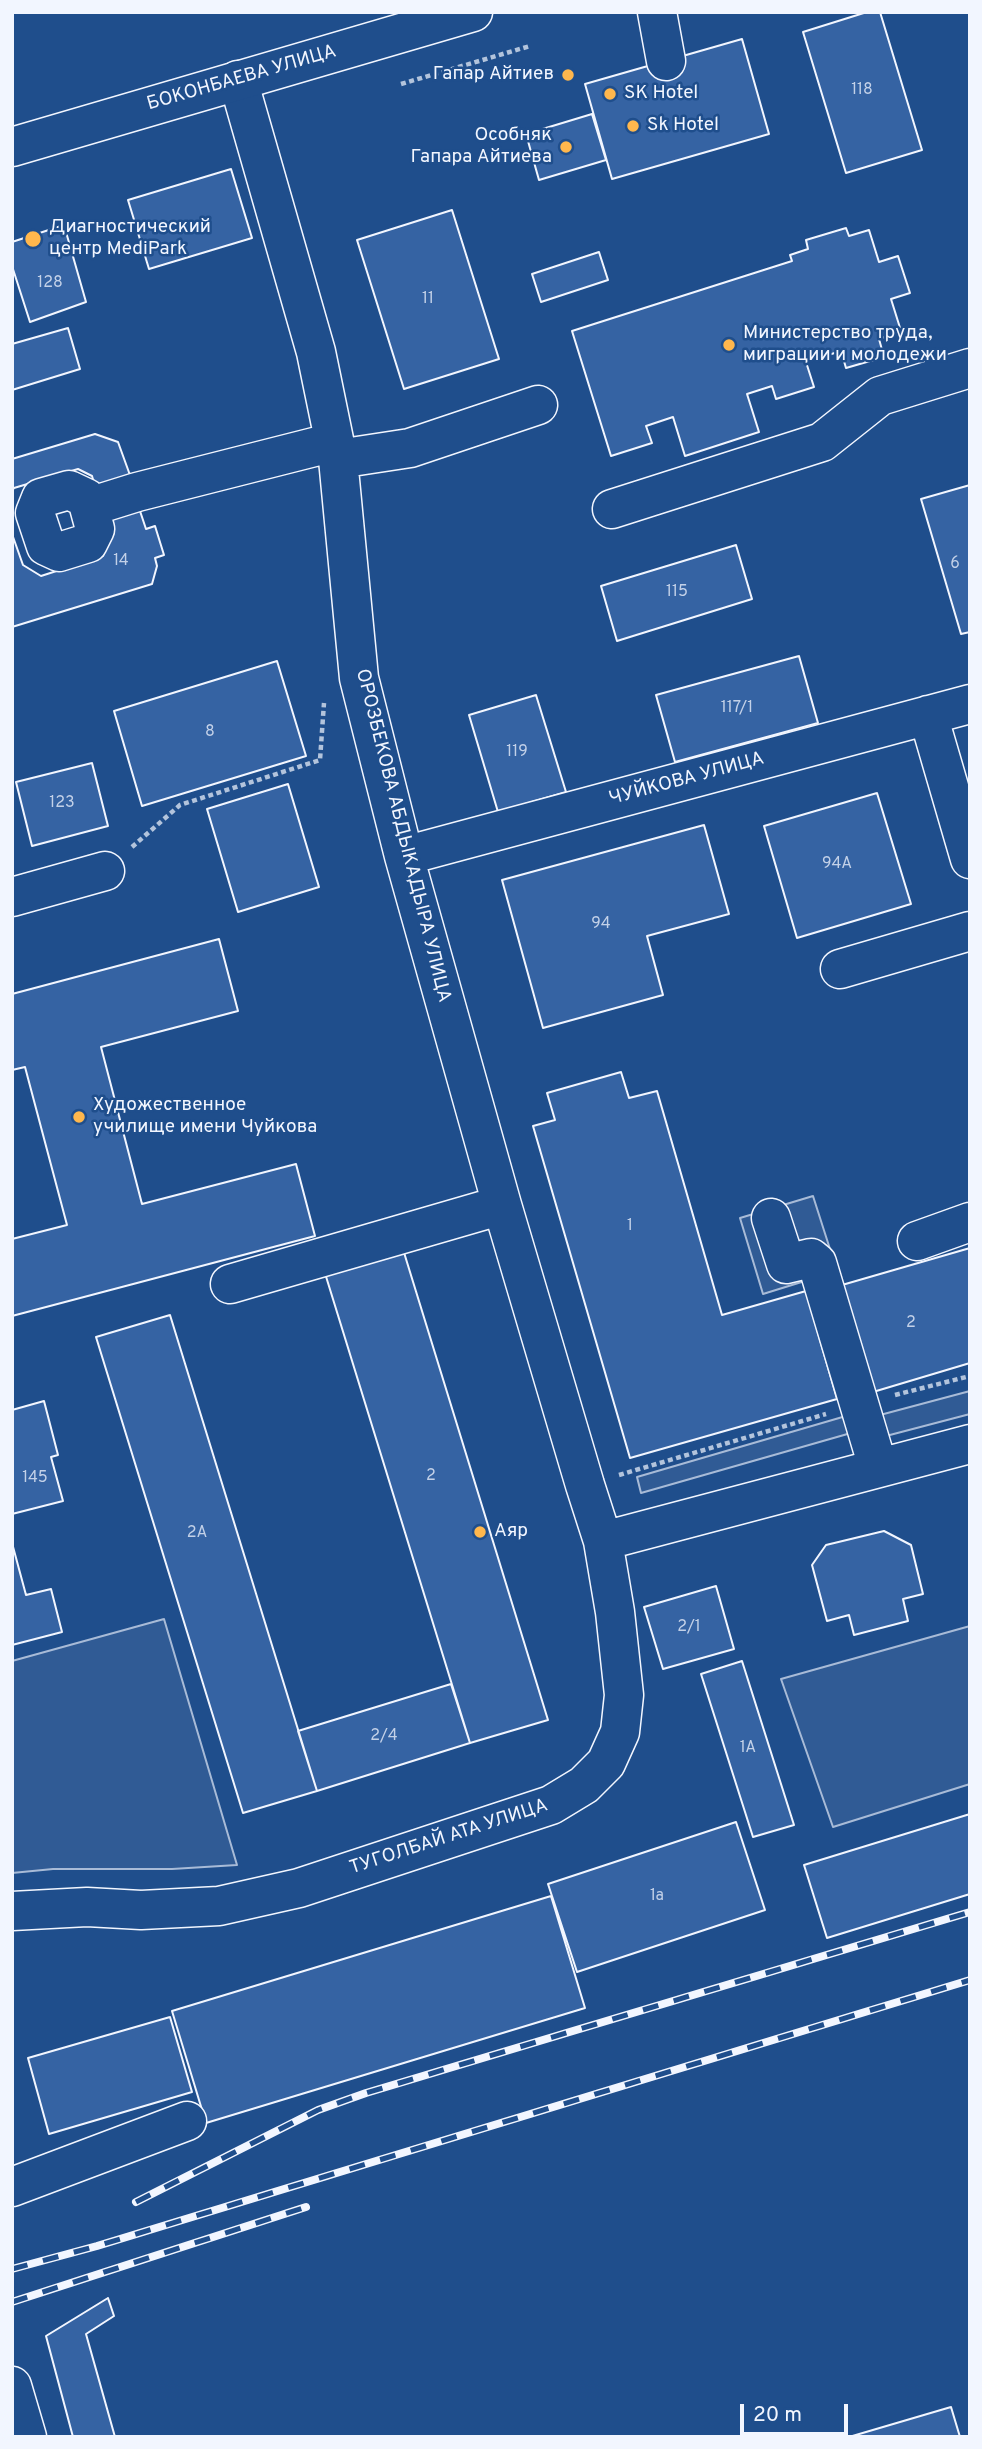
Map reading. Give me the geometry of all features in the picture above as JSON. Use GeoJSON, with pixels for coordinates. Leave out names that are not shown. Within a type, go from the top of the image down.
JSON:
{"type":"FeatureCollection","features":[{"type":"Feature","properties":{"kind":"street","name":"БОКОНБАЕВА УЛИЦА"},"geometry":{"type":"LineString","coordinates":[[12,146],[473,12]]}},
{"type":"Feature","properties":{"kind":"street"},"geometry":{"type":"LineString","coordinates":[[657,12],[666,61]]}},
{"type":"Feature","properties":{"kind":"street","name":"ОРОЗБЕКОВА АБДЫКАДЫРА УЛИЦА"},"geometry":{"type":"LineString","coordinates":[[238,80],[316,352],[336,451],[359,678],[404,856],[502,1205],[603,1541]]}},
{"type":"Feature","properties":{"kind":"street"},"geometry":{"type":"LineString","coordinates":[[612,509],[822,442],[880,396],[970,368]]}},
{"type":"Feature","properties":{"kind":"street"},"geometry":{"type":"LineString","coordinates":[[89,507],[137,492],[336,451],[410,448],[538,405]]}},
{"type":"Feature","properties":{"kind":"street","name":"ЧУЙКОВА УЛИЦА"},"geometry":{"type":"LineString","coordinates":[[404,856],[970,704]]}},
{"type":"Feature","properties":{"kind":"street"},"geometry":{"type":"LineString","coordinates":[[928,715],[970,859]]}},
{"type":"Feature","properties":{"kind":"street"},"geometry":{"type":"LineString","coordinates":[[12,897],[105,871]]}},
{"type":"Feature","properties":{"kind":"street"},"geometry":{"type":"LineString","coordinates":[[840,969],[970,931]]}},
{"type":"Feature","properties":{"kind":"street"},"geometry":{"type":"LineString","coordinates":[[230,1284],[502,1205]]}},
{"type":"Feature","properties":{"kind":"street"},"geometry":{"type":"LineString","coordinates":[[771,1218],[786,1264],[811,1258],[817,1263],[878,1466]]}},
{"type":"Feature","properties":{"kind":"street"},"geometry":{"type":"LineString","coordinates":[[917,1241],[970,1222]]}},
{"type":"Feature","properties":{"kind":"street"},"geometry":{"type":"LineString","coordinates":[[603,1541],[878,1466],[970,1444]]}},
{"type":"Feature","properties":{"kind":"street","name":"ТУГОЛБАЙ АТА УЛИЦА"},"geometry":{"type":"LineString","coordinates":[[12,1911],[87,1907],[141,1910],[219,1906],[299,1888],[551,1805],[584,1785],[606,1763],[620,1732],[624,1695],[615,1612],[603,1541]]}},
{"type":"Feature","properties":{"kind":"street"},"geometry":{"type":"LineString","coordinates":[[12,2187],[187,2121]]}},
{"type":"Feature","properties":{"kind":"street"},"geometry":{"type":"LineString","coordinates":[[12,2386],[27,2437]]}},
{"type":"Feature","properties":{"kind":"path"},"geometry":{"type":"LineString","coordinates":[[401,84],[530,46]]}},
{"type":"Feature","properties":{"kind":"path"},"geometry":{"type":"LineString","coordinates":[[105,871],[180,804],[320,760],[325,691],[359,678]]}},
{"type":"Feature","properties":{"kind":"path"},"geometry":{"type":"LineString","coordinates":[[584,1485],[860,1404],[970,1376]]}},
{"type":"Feature","properties":{"kind":"shaded area"},"geometry":{"type":"Polygon","coordinates":[[[813,1196],[837,1271],[763,1294],[740,1218],[813,1196]]]}},
{"type":"Feature","properties":{"kind":"shaded area"},"geometry":{"type":"Polygon","coordinates":[[[970,1391],[970,1414],[886,1436],[880,1415],[970,1391]]]}},
{"type":"Feature","properties":{"kind":"shaded area"},"geometry":{"type":"Polygon","coordinates":[[[846,1416],[851,1433],[641,1493],[637,1477],[846,1416]]]}},
{"type":"Feature","properties":{"kind":"shaded area"},"geometry":{"type":"Polygon","coordinates":[[[164,1619],[237,1865],[172,1869],[53,1869],[12,1873],[12,1661],[164,1619]]]}},
{"type":"Feature","properties":{"kind":"shaded area"},"geometry":{"type":"Polygon","coordinates":[[[970,1626],[970,1784],[833,1827],[781,1679],[970,1626]]]}},
{"type":"Feature","properties":{"kind":"building"},"geometry":{"type":"Polygon","coordinates":[[[867,12],[880,12],[922,150],[846,173],[803,32],[867,12]]]}},
{"type":"Feature","properties":{"kind":"building"},"geometry":{"type":"Polygon","coordinates":[[[742,39],[769,134],[612,179],[585,84],[742,39]]]}},
{"type":"Feature","properties":{"kind":"building","name":"Особняк Гапара Айтиева"},"geometry":{"type":"Polygon","coordinates":[[[592,114],[606,160],[539,180],[526,134],[592,114]]]}},
{"type":"Feature","properties":{"kind":"building"},"geometry":{"type":"Polygon","coordinates":[[[231,169],[252,238],[149,269],[128,200],[231,169]]]}},
{"type":"Feature","properties":{"kind":"building"},"geometry":{"type":"Polygon","coordinates":[[[452,210],[499,359],[404,389],[357,240],[452,210]]]}},
{"type":"Feature","properties":{"kind":"building"},"geometry":{"type":"Polygon","coordinates":[[[64,225],[86,302],[30,322],[12,266],[12,242],[64,225]]]}},
{"type":"Feature","properties":{"kind":"building","name":"Министерство труда, миграции и молодежи"},"geometry":{"type":"Polygon","coordinates":[[[846,228],[849,236],[869,230],[879,262],[898,256],[910,293],[891,299],[901,331],[879,339],[884,357],[846,368],[841,351],[806,362],[814,387],[776,399],[772,386],[747,394],[759,432],[685,456],[673,417],[646,426],[652,443],[611,456],[572,331],[792,261],[790,255],[808,249],[806,240],[846,228]]]}},
{"type":"Feature","properties":{"kind":"building"},"geometry":{"type":"Polygon","coordinates":[[[599,252],[608,280],[541,302],[532,274],[599,252]]]}},
{"type":"Feature","properties":{"kind":"building"},"geometry":{"type":"Polygon","coordinates":[[[68,328],[80,369],[12,390],[12,344],[68,328]]]}},
{"type":"Feature","properties":{"kind":"building"},"geometry":{"type":"Polygon","coordinates":[[[95,434],[118,442],[135,489],[99,500],[92,476],[78,469],[14,488],[12,491],[12,459],[95,434]]]}},
{"type":"Feature","properties":{"kind":"building"},"geometry":{"type":"Polygon","coordinates":[[[970,485],[970,632],[961,634],[921,499],[970,485]]]}},
{"type":"Feature","properties":{"kind":"building"},"geometry":{"type":"Polygon","coordinates":[[[135,496],[146,529],[155,526],[164,555],[155,558],[157,566],[152,584],[12,627],[12,534],[23,565],[41,576],[103,556],[111,536],[101,507],[135,496]]]}},
{"type":"Feature","properties":{"kind":"building"},"geometry":{"type":"Polygon","coordinates":[[[736,545],[752,599],[617,641],[601,586],[736,545]]]}},
{"type":"Feature","properties":{"kind":"building"},"geometry":{"type":"Polygon","coordinates":[[[799,656],[818,723],[675,762],[656,695],[799,656]]]}},
{"type":"Feature","properties":{"kind":"building"},"geometry":{"type":"Polygon","coordinates":[[[277,661],[306,756],[142,806],[114,711],[277,661]]]}},
{"type":"Feature","properties":{"kind":"building"},"geometry":{"type":"Polygon","coordinates":[[[536,695],[566,792],[498,812],[469,715],[536,695]]]}},
{"type":"Feature","properties":{"kind":"building"},"geometry":{"type":"Polygon","coordinates":[[[92,763],[108,826],[32,846],[16,782],[92,763]]]}},
{"type":"Feature","properties":{"kind":"building"},"geometry":{"type":"Polygon","coordinates":[[[288,784],[319,887],[238,912],[207,809],[288,784]]]}},
{"type":"Feature","properties":{"kind":"building"},"geometry":{"type":"Polygon","coordinates":[[[877,793],[911,904],[797,938],[764,826],[877,793]]]}},
{"type":"Feature","properties":{"kind":"building"},"geometry":{"type":"Polygon","coordinates":[[[704,825],[729,914],[647,936],[663,995],[543,1028],[502,880],[704,825]]]}},
{"type":"Feature","properties":{"kind":"building","name":"Художественное училище имени Чуйкова"},"geometry":{"type":"Polygon","coordinates":[[[219,939],[238,1011],[101,1047],[142,1204],[296,1164],[315,1236],[12,1316],[12,1239],[67,1225],[25,1067],[12,1070],[12,994],[219,939]]]}},
{"type":"Feature","properties":{"kind":"building"},"geometry":{"type":"Polygon","coordinates":[[[621,1072],[629,1098],[657,1091],[722,1315],[806,1291],[837,1399],[630,1458],[533,1126],[555,1120],[547,1093],[621,1072]]]}},
{"type":"Feature","properties":{"kind":"building"},"geometry":{"type":"Polygon","coordinates":[[[402,1246],[548,1720],[470,1743],[324,1270],[402,1246]]]}},
{"type":"Feature","properties":{"kind":"building"},"geometry":{"type":"Polygon","coordinates":[[[970,1248],[970,1363],[873,1392],[842,1285],[970,1248]]]}},
{"type":"Feature","properties":{"kind":"building"},"geometry":{"type":"Polygon","coordinates":[[[170,1315],[317,1791],[243,1813],[96,1337],[170,1315]]]}},
{"type":"Feature","properties":{"kind":"building"},"geometry":{"type":"Polygon","coordinates":[[[44,1401],[58,1455],[51,1457],[63,1501],[12,1514],[12,1410],[44,1401]]]}},
{"type":"Feature","properties":{"kind":"building"},"geometry":{"type":"Polygon","coordinates":[[[884,1531],[911,1545],[923,1594],[903,1599],[908,1621],[854,1635],[849,1615],[827,1621],[812,1565],[826,1545],[884,1531]]]}},
{"type":"Feature","properties":{"kind":"building"},"geometry":{"type":"Polygon","coordinates":[[[12,1543],[26,1595],[51,1589],[62,1632],[12,1645],[12,1543]]]}},
{"type":"Feature","properties":{"kind":"building"},"geometry":{"type":"Polygon","coordinates":[[[716,1586],[734,1649],[663,1669],[644,1607],[716,1586]]]}},
{"type":"Feature","properties":{"kind":"building"},"geometry":{"type":"Polygon","coordinates":[[[742,1661],[794,1825],[753,1837],[701,1674],[742,1661]]]}},
{"type":"Feature","properties":{"kind":"building"},"geometry":{"type":"Polygon","coordinates":[[[451,1684],[470,1743],[317,1791],[298,1731],[451,1684]]]}},
{"type":"Feature","properties":{"kind":"building"},"geometry":{"type":"Polygon","coordinates":[[[970,1814],[970,1894],[827,1938],[804,1865],[970,1814]]]}},
{"type":"Feature","properties":{"kind":"building"},"geometry":{"type":"Polygon","coordinates":[[[736,1822],[765,1910],[577,1972],[548,1884],[736,1822]]]}},
{"type":"Feature","properties":{"kind":"building"},"geometry":{"type":"Polygon","coordinates":[[[551,1896],[585,2008],[206,2123],[172,2011],[551,1896]]]}},
{"type":"Feature","properties":{"kind":"building"},"geometry":{"type":"Polygon","coordinates":[[[170,2017],[192,2092],[49,2134],[28,2058],[170,2017]]]}},
{"type":"Feature","properties":{"kind":"building"},"geometry":{"type":"Polygon","coordinates":[[[108,2298],[114,2316],[86,2334],[115,2437],[73,2437],[46,2336],[108,2298]]]}},
{"type":"Feature","properties":{"kind":"building"},"geometry":{"type":"Polygon","coordinates":[[[951,2407],[960,2437],[849,2437],[951,2407]]]}},
{"type":"Feature","properties":{"kind":"railway"},"geometry":{"type":"LineString","coordinates":[[136,2202],[318,2110],[366,2093],[970,1912]]}},
{"type":"Feature","properties":{"kind":"railway"},"geometry":{"type":"LineString","coordinates":[[12,2269],[97,2246],[970,1980]]}},
{"type":"Feature","properties":{"kind":"railway"},"geometry":{"type":"LineString","coordinates":[[12,2302],[306,2207]]}},
{"type":"Feature","properties":{"kind":"place","name":"Гапар Айтиев"},"geometry":{"type":"Point","coordinates":[568,75]}},
{"type":"Feature","properties":{"kind":"place","name":"SK Hotel"},"geometry":{"type":"Point","coordinates":[610,94]}},
{"type":"Feature","properties":{"kind":"place","name":"Sk Hotel"},"geometry":{"type":"Point","coordinates":[633,126]}},
{"type":"Feature","properties":{"kind":"place","name":"Особняк Гапара Айтиева"},"geometry":{"type":"Point","coordinates":[566,147]}},
{"type":"Feature","properties":{"kind":"place","name":"Диагностический центр MediPark"},"geometry":{"type":"Point","coordinates":[33,239]}},
{"type":"Feature","properties":{"kind":"place","name":"Министерство труда, миграции и молодежи"},"geometry":{"type":"Point","coordinates":[729,345]}},
{"type":"Feature","properties":{"kind":"place","name":"Художественное училище имени Чуйкова"},"geometry":{"type":"Point","coordinates":[79,1117]}},
{"type":"Feature","properties":{"kind":"place","name":"Аяр"},"geometry":{"type":"Point","coordinates":[480,1532]}}]}
